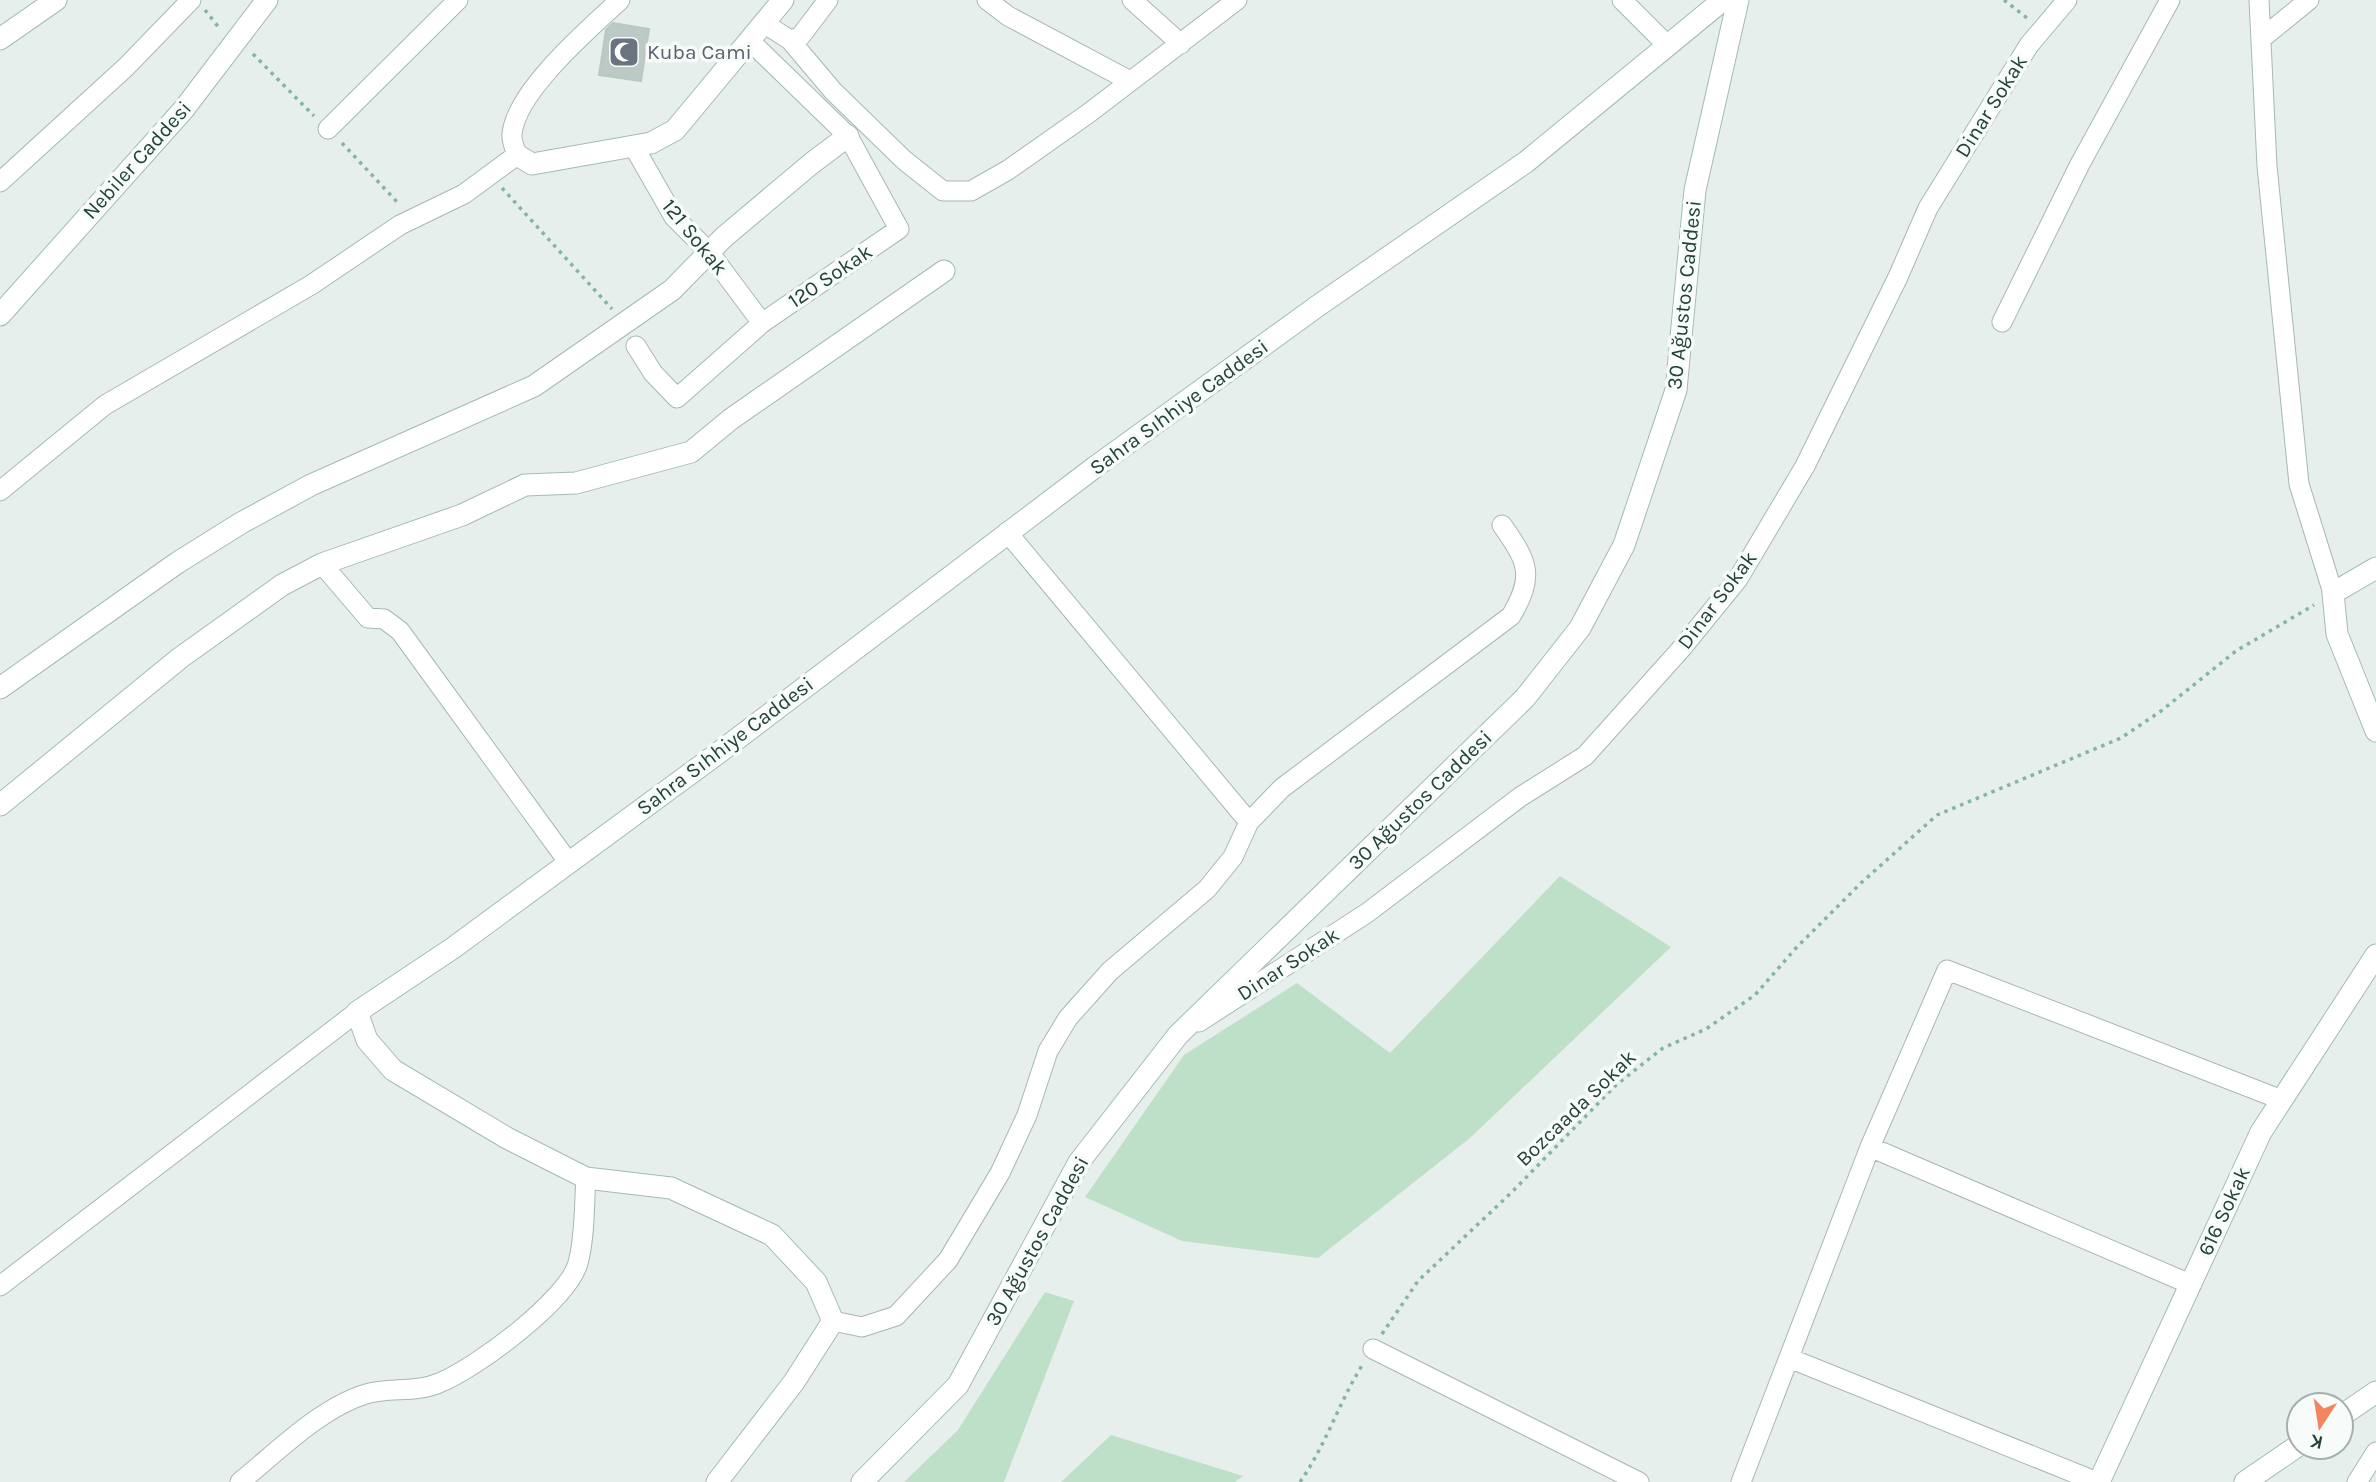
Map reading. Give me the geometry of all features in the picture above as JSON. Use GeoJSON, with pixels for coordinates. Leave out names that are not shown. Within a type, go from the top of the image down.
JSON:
{"type":"FeatureCollection","features":[{"type":"Feature","properties":{"kind":"street"},"geometry":{"type":"LineString","coordinates":[[0,40],[56,0]]}},
{"type":"Feature","properties":{"kind":"street"},"geometry":{"type":"LineString","coordinates":[[0,182],[126,67],[191,0]]}},
{"type":"Feature","properties":{"kind":"street","name":"Nebiler Caddesi"},"geometry":{"type":"LineString","coordinates":[[0,315],[241,48],[267,0]]}},
{"type":"Feature","properties":{"kind":"street"},"geometry":{"type":"LineString","coordinates":[[328,129],[458,0]]}},
{"type":"Feature","properties":{"kind":"street"},"geometry":{"type":"LineString","coordinates":[[620,0],[556,61],[524,104],[512,135],[516,155],[531,164],[651,144],[675,130],[783,0]]}},
{"type":"Feature","properties":{"kind":"street"},"geometry":{"type":"LineString","coordinates":[[790,40],[800,37],[828,0]]}},
{"type":"Feature","properties":{"kind":"street"},"geometry":{"type":"LineString","coordinates":[[987,0],[1008,16],[1130,81]]}},
{"type":"Feature","properties":{"kind":"street"},"geometry":{"type":"LineString","coordinates":[[1132,0],[1181,44]]}},
{"type":"Feature","properties":{"kind":"street"},"geometry":{"type":"LineString","coordinates":[[765,24],[790,40],[833,92],[904,160],[943,191],[971,191],[1008,170],[1237,0]]}},
{"type":"Feature","properties":{"kind":"street"},"geometry":{"type":"LineString","coordinates":[[1622,0],[1667,45]]}},
{"type":"Feature","properties":{"kind":"street","name":"Sahra Sıhhiye Caddesi"},"geometry":{"type":"LineString","coordinates":[[357,1012],[453,948],[569,863],[1007,532],[1319,305],[1526,162],[1723,0]]}},
{"type":"Feature","properties":{"kind":"street","name":"30 Ağustos Caddesi"},"geometry":{"type":"LineString","coordinates":[[862,1482],[958,1385],[1079,1163],[1178,1035],[1525,698],[1580,628],[1624,545],[1676,390],[1695,190],[1738,0]]}},
{"type":"Feature","properties":{"kind":"street","name":"Dinar Sokak"},"geometry":{"type":"LineString","coordinates":[[1178,1035],[1367,913],[1520,797],[1585,755],[1681,649],[1738,579],[1785,500],[1898,277],[1928,208],[2029,45],[2067,0]]}},
{"type":"Feature","properties":{"kind":"street"},"geometry":{"type":"LineString","coordinates":[[2002,322],[2080,164],[2170,0]]}},
{"type":"Feature","properties":{"kind":"street"},"geometry":{"type":"LineString","coordinates":[[2259,0],[2267,166],[2299,484],[2333,593],[2337,634],[2376,731]]}},
{"type":"Feature","properties":{"kind":"street"},"geometry":{"type":"LineString","coordinates":[[2261,39],[2309,0]]}},
{"type":"Feature","properties":{"kind":"street"},"geometry":{"type":"LineString","coordinates":[[0,688],[177,563],[241,523],[311,485],[534,386],[671,289],[811,163],[848,136],[750,41]]}},
{"type":"Feature","properties":{"kind":"street","name":"120 Sokak"},"geometry":{"type":"LineString","coordinates":[[636,346],[653,373],[677,398],[762,323],[899,229],[848,136]]}},
{"type":"Feature","properties":{"kind":"street","name":"121 Sokak"},"geometry":{"type":"LineString","coordinates":[[634,147],[674,217],[709,252],[762,323]]}},
{"type":"Feature","properties":{"kind":"street"},"geometry":{"type":"LineString","coordinates":[[0,491],[104,405],[311,285],[381,236],[464,194],[516,155]]}},
{"type":"Feature","properties":{"kind":"street"},"geometry":{"type":"LineString","coordinates":[[0,806],[190,650],[282,585],[322,564],[462,515],[525,485],[576,483],[691,452],[731,419],[944,271]]}},
{"type":"Feature","properties":{"kind":"street"},"geometry":{"type":"LineString","coordinates":[[833,1321],[862,1327],[896,1316],[948,1260],[1000,1172],[1027,1115],[1048,1051],[1068,1018],[1110,971],[1207,889],[1233,857],[1249,822],[1282,788],[1511,616],[1525,592],[1525,566],[1521,551],[1502,525]]}},
{"type":"Feature","properties":{"kind":"street"},"geometry":{"type":"LineString","coordinates":[[1007,532],[1249,822]]}},
{"type":"Feature","properties":{"kind":"street"},"geometry":{"type":"LineString","coordinates":[[322,564],[368,618],[384,619],[400,631],[569,863]]}},
{"type":"Feature","properties":{"kind":"street"},"geometry":{"type":"LineString","coordinates":[[2333,593],[2376,568]]}},
{"type":"Feature","properties":{"kind":"street","name":"616 Sokak"},"geometry":{"type":"LineString","coordinates":[[2098,1482],[2261,1132],[2376,955]]}},
{"type":"Feature","properties":{"kind":"street"},"geometry":{"type":"LineString","coordinates":[[1741,1482],[1870,1147],[1947,970],[2282,1100]]}},
{"type":"Feature","properties":{"kind":"street"},"geometry":{"type":"LineString","coordinates":[[0,1286],[357,1012],[367,1040],[393,1070],[507,1138],[586,1178],[671,1188],[772,1235],[816,1282],[833,1321]]}},
{"type":"Feature","properties":{"kind":"street"},"geometry":{"type":"LineString","coordinates":[[1870,1147],[2190,1283]]}},
{"type":"Feature","properties":{"kind":"street"},"geometry":{"type":"LineString","coordinates":[[240,1482],[314,1422],[367,1394],[406,1391],[439,1383],[472,1365],[549,1306],[578,1265],[586,1178]]}},
{"type":"Feature","properties":{"kind":"street"},"geometry":{"type":"LineString","coordinates":[[717,1482],[794,1382],[833,1321]]}},
{"type":"Feature","properties":{"kind":"street"},"geometry":{"type":"LineString","coordinates":[[1373,1349],[1639,1482]]}},
{"type":"Feature","properties":{"kind":"street"},"geometry":{"type":"LineString","coordinates":[[1789,1358],[2098,1482]]}},
{"type":"Feature","properties":{"kind":"street"},"geometry":{"type":"LineString","coordinates":[[2355,1406],[2376,1392]]}},
{"type":"Feature","properties":{"kind":"street"},"geometry":{"type":"LineString","coordinates":[[2357,1482],[2376,1452]]}},
{"type":"Feature","properties":{"kind":"street"},"geometry":{"type":"LineString","coordinates":[[2245,1482],[2285,1455]]}},
{"type":"Feature","properties":{"kind":"path"},"geometry":{"type":"LineString","coordinates":[[197,0],[241,48],[328,129],[413,219]]}},
{"type":"Feature","properties":{"kind":"path"},"geometry":{"type":"LineString","coordinates":[[2004,0],[2042,29]]}},
{"type":"Feature","properties":{"kind":"path"},"geometry":{"type":"LineString","coordinates":[[491,174],[604,301]]}},
{"type":"Feature","properties":{"kind":"path","name":"Bozcaada Sokak"},"geometry":{"type":"LineString","coordinates":[[1300,1482],[1319,1455],[1348,1388],[1418,1281],[1512,1192],[1616,1085],[1663,1048],[1706,1029],[1755,995],[1796,948],[1852,892],[1907,839],[1937,815],[2121,738],[2161,711],[2236,651],[2333,593]]}},
{"type":"Feature","properties":{"kind":"green space"},"geometry":{"type":"Polygon","coordinates":[[[1560,876],[1671,947],[1470,1138],[1318,1258],[1182,1241],[1085,1197],[1184,1055],[1297,983],[1390,1053],[1560,876]]]}},
{"type":"Feature","properties":{"kind":"green space"},"geometry":{"type":"Polygon","coordinates":[[[1045,1292],[1074,1301],[1004,1482],[904,1482],[958,1430],[1045,1292]]]}},
{"type":"Feature","properties":{"kind":"green space"},"geometry":{"type":"Polygon","coordinates":[[[1111,1435],[1243,1476],[1235,1482],[1061,1482],[1111,1435]]]}},
{"type":"Feature","properties":{"kind":"building","name":"Kuba Cami"},"geometry":{"type":"Polygon","coordinates":[[[613,23],[649,29],[641,81],[599,75],[606,30],[613,23]]]}},
{"type":"Feature","properties":{"kind":"place","name":"Kuba Cami"},"geometry":{"type":"Point","coordinates":[624,52]}}]}
